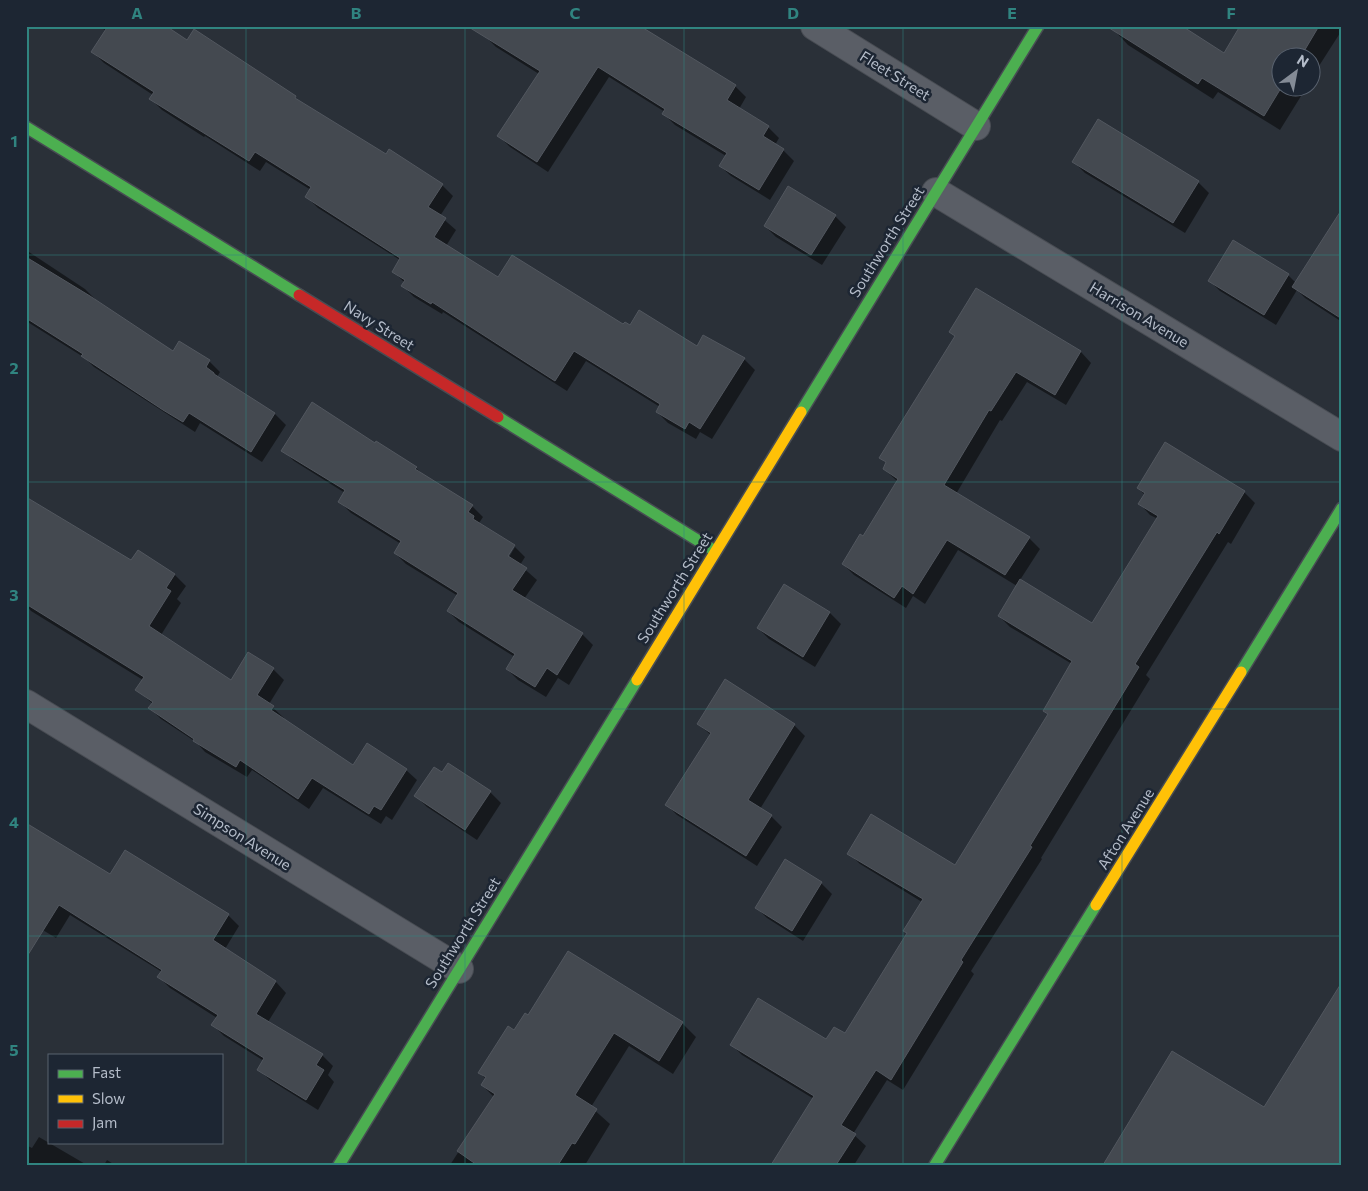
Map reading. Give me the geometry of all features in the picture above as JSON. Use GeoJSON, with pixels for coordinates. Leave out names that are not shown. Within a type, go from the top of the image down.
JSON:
{"type":"FeatureCollection","features":[{"type":"Feature","properties":{"kind":"street","name":"Fleet Street"},"geometry":{"type":"LineString","coordinates":[[814,26],[976,126]]}},
{"type":"Feature","properties":{"kind":"street","name":"Southworth Street"},"geometry":{"type":"LineString","coordinates":[[339,1165],[1038,26]]}},
{"type":"Feature","properties":{"kind":"street","name":"Navy Street"},"geometry":{"type":"LineString","coordinates":[[26,127],[715,551]]}},
{"type":"Feature","properties":{"kind":"street","name":"Harrison Avenue"},"geometry":{"type":"LineString","coordinates":[[936,192],[1342,437]]}},
{"type":"Feature","properties":{"kind":"street","name":"Afton Avenue"},"geometry":{"type":"LineString","coordinates":[[935,1165],[1342,508]]}},
{"type":"Feature","properties":{"kind":"street","name":"Simpson Avenue"},"geometry":{"type":"LineString","coordinates":[[26,704],[459,969]]}},
{"type":"Feature","properties":{"kind":"building"},"geometry":{"type":"Polygon","coordinates":[[[108,26],[166,26],[187,40],[194,29],[296,96],[295,98],[386,154],[389,149],[443,184],[428,207],[446,218],[434,237],[498,277],[512,255],[623,324],[625,322],[630,325],[639,310],[697,346],[703,335],[745,358],[700,429],[689,422],[685,429],[656,412],[660,404],[574,351],[555,381],[432,302],[431,304],[401,286],[405,280],[392,272],[400,258],[305,197],[311,187],[255,152],[249,161],[149,99],[154,92],[91,52],[108,26]]]}},
{"type":"Feature","properties":{"kind":"building"},"geometry":{"type":"Polygon","coordinates":[[[467,26],[640,26],[736,85],[727,100],[769,126],[763,136],[784,149],[759,190],[719,166],[727,153],[662,114],[665,109],[598,67],[537,162],[497,136],[540,71],[467,26]]]}},
{"type":"Feature","properties":{"kind":"building"},"geometry":{"type":"Polygon","coordinates":[[[1106,26],[1182,26],[1224,53],[1240,26],[1319,26],[1306,48],[1270,48],[1270,98],[1275,98],[1264,116],[1202,78],[1198,84],[1106,26]]]}},
{"type":"Feature","properties":{"kind":"building"},"geometry":{"type":"Polygon","coordinates":[[[1098,119],[1199,181],[1173,223],[1072,162],[1098,119]]]}},
{"type":"Feature","properties":{"kind":"building"},"geometry":{"type":"Polygon","coordinates":[[[788,186],[836,215],[811,255],[764,226],[788,186]]]}},
{"type":"Feature","properties":{"kind":"building"},"geometry":{"type":"Polygon","coordinates":[[[1342,209],[1342,319],[1292,287],[1342,209]]]}},
{"type":"Feature","properties":{"kind":"building"},"geometry":{"type":"Polygon","coordinates":[[[1233,240],[1289,274],[1264,315],[1208,281],[1233,240]]]}},
{"type":"Feature","properties":{"kind":"building"},"geometry":{"type":"Polygon","coordinates":[[[26,257],[90,296],[173,351],[179,341],[210,360],[206,367],[214,374],[275,413],[251,452],[189,413],[183,422],[26,318],[26,257]]]}},
{"type":"Feature","properties":{"kind":"building"},"geometry":{"type":"Polygon","coordinates":[[[976,288],[1081,351],[1055,395],[1016,372],[991,411],[989,410],[944,485],[1030,537],[1005,575],[947,540],[913,594],[902,586],[894,598],[842,564],[860,534],[863,536],[898,479],[883,469],[886,462],[879,458],[955,336],[949,332],[976,288]]]}},
{"type":"Feature","properties":{"kind":"building"},"geometry":{"type":"Polygon","coordinates":[[[312,402],[375,443],[376,441],[417,467],[415,469],[473,505],[468,512],[474,516],[473,519],[515,545],[508,556],[527,568],[512,590],[583,633],[557,675],[547,668],[535,687],[506,669],[515,654],[447,611],[458,593],[394,553],[401,541],[338,502],[345,490],[281,451],[312,402]]]}},
{"type":"Feature","properties":{"kind":"building"},"geometry":{"type":"Polygon","coordinates":[[[1165,442],[1245,491],[1219,534],[1217,532],[1135,664],[1139,667],[1030,846],[1032,847],[961,960],[963,962],[891,1080],[876,1070],[841,1125],[856,1134],[836,1165],[771,1165],[814,1096],[730,1045],[758,998],[826,1039],[834,1027],[845,1033],[907,933],[903,931],[923,899],[847,854],[871,814],[955,865],[1048,714],[1043,711],[1072,661],[998,616],[1020,579],[1092,623],[1158,516],[1138,504],[1145,493],[1137,488],[1165,442]]]}},
{"type":"Feature","properties":{"kind":"building"},"geometry":{"type":"Polygon","coordinates":[[[26,497],[131,560],[138,550],[175,574],[166,588],[171,591],[149,626],[231,680],[248,652],[274,668],[257,695],[274,706],[271,710],[353,765],[367,743],[407,769],[381,810],[374,806],[369,814],[312,778],[298,799],[240,760],[236,767],[193,741],[194,739],[148,708],[153,702],[135,690],[144,677],[26,604],[26,497]]]}},
{"type":"Feature","properties":{"kind":"building"},"geometry":{"type":"Polygon","coordinates":[[[784,584],[830,612],[803,657],[757,628],[784,584]]]}},
{"type":"Feature","properties":{"kind":"building"},"geometry":{"type":"Polygon","coordinates":[[[725,679],[795,724],[748,800],[772,815],[746,856],[665,805],[711,733],[697,724],[725,679]]]}},
{"type":"Feature","properties":{"kind":"building"},"geometry":{"type":"Polygon","coordinates":[[[448,763],[491,791],[465,830],[414,796],[434,767],[442,772],[448,763]]]}},
{"type":"Feature","properties":{"kind":"building"},"geometry":{"type":"Polygon","coordinates":[[[26,823],[110,874],[125,850],[229,914],[213,940],[276,981],[256,1014],[323,1054],[316,1065],[324,1070],[306,1100],[257,1070],[264,1058],[211,1025],[218,1015],[157,977],[162,970],[59,905],[26,958],[26,823]]]}},
{"type":"Feature","properties":{"kind":"building"},"geometry":{"type":"Polygon","coordinates":[[[785,859],[822,882],[792,931],[755,908],[785,859]]]}},
{"type":"Feature","properties":{"kind":"building"},"geometry":{"type":"Polygon","coordinates":[[[568,951],[683,1022],[659,1061],[614,1033],[575,1095],[597,1109],[575,1144],[572,1143],[558,1165],[477,1165],[457,1151],[495,1094],[481,1085],[486,1077],[478,1073],[508,1026],[514,1030],[525,1013],[528,1015],[568,951]]]}},
{"type":"Feature","properties":{"kind":"building"},"geometry":{"type":"Polygon","coordinates":[[[1342,982],[1342,1165],[1103,1165],[1172,1051],[1264,1107],[1342,982]]]}},
{"type":"Feature","properties":{"kind":"traffic: fast"},"geometry":{"type":"LineString","coordinates":[[801,412],[1038,26]]}},
{"type":"Feature","properties":{"kind":"traffic: fast"},"geometry":{"type":"LineString","coordinates":[[26,127],[299,295]]}},
{"type":"Feature","properties":{"kind":"traffic: fast"},"geometry":{"type":"LineString","coordinates":[[498,417],[715,551]]}},
{"type":"Feature","properties":{"kind":"traffic: fast"},"geometry":{"type":"LineString","coordinates":[[1241,672],[1342,508]]}},
{"type":"Feature","properties":{"kind":"traffic: fast"},"geometry":{"type":"LineString","coordinates":[[339,1165],[637,680]]}},
{"type":"Feature","properties":{"kind":"traffic: fast"},"geometry":{"type":"LineString","coordinates":[[935,1165],[1096,905]]}},
{"type":"Feature","properties":{"kind":"traffic: slow"},"geometry":{"type":"LineString","coordinates":[[637,680],[801,412]]}},
{"type":"Feature","properties":{"kind":"traffic: slow"},"geometry":{"type":"LineString","coordinates":[[1096,905],[1241,672]]}},
{"type":"Feature","properties":{"kind":"traffic: jam"},"geometry":{"type":"LineString","coordinates":[[299,295],[498,417]]}}]}
